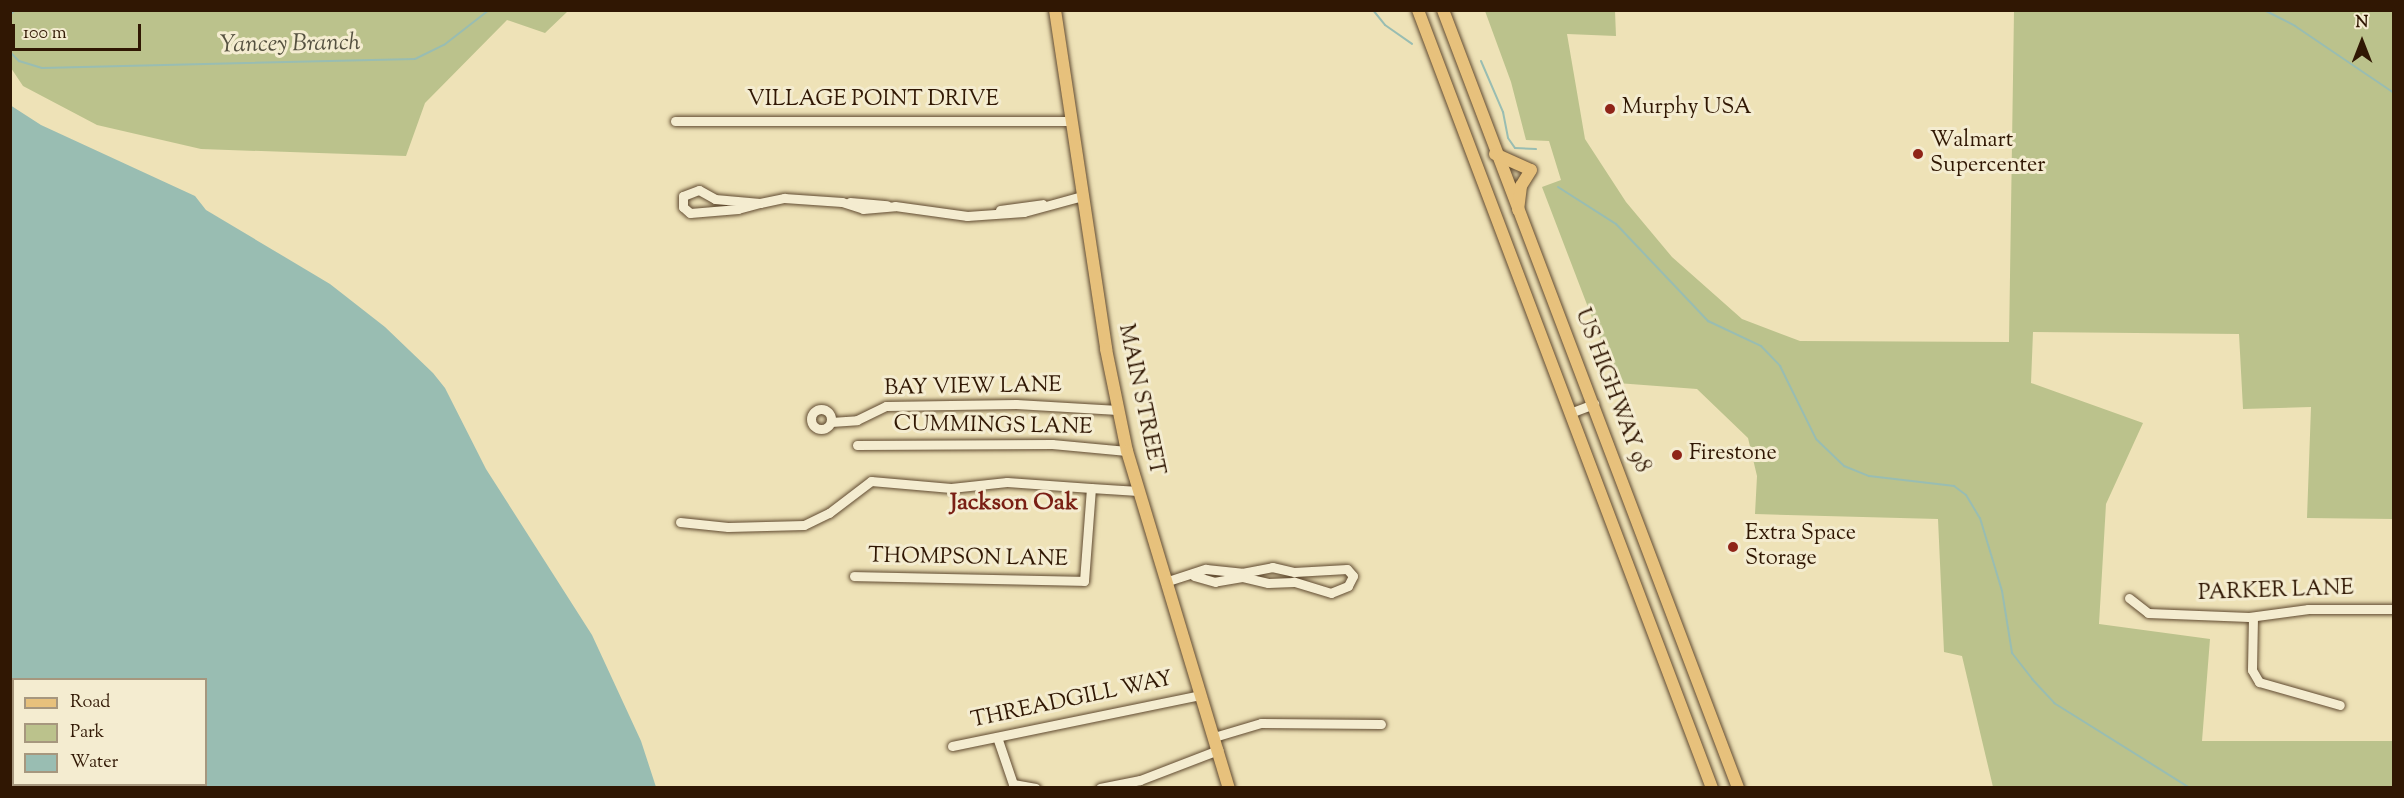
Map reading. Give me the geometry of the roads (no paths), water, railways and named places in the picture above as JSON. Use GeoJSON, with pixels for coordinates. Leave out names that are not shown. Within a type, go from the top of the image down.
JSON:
{"type":"FeatureCollection","features":[{"type":"Feature","properties":{"kind":"main road","name":"MAIN STREET"},"geometry":{"type":"LineString","coordinates":[[1055,10],[1082,196],[1127,451],[1229,788]]}},
{"type":"Feature","properties":{"kind":"main road","name":"US HIGHWAY 98"},"geometry":{"type":"LineString","coordinates":[[1418,10],[1712,788]]}},
{"type":"Feature","properties":{"kind":"main road","name":"US HIGHWAY 98"},"geometry":{"type":"LineString","coordinates":[[1443,10],[1495,154],[1594,404],[1736,787]]}},
{"type":"Feature","properties":{"kind":"main road"},"geometry":{"type":"LineString","coordinates":[[1495,154],[1531,170],[1521,186],[1518,211]]}},
{"type":"Feature","properties":{"kind":"street","name":"VILLAGE POINT DRIVE"},"geometry":{"type":"LineString","coordinates":[[675,121],[1071,121]]}},
{"type":"Feature","properties":{"kind":"street"},"geometry":{"type":"LineString","coordinates":[[760,203],[715,199],[699,190],[686,192],[682,202],[686,212],[695,214],[760,203],[784,198],[842,202],[863,209],[895,206],[967,216],[995,212],[1028,203],[1054,205],[1082,196]]}},
{"type":"Feature","properties":{"kind":"street","name":"BAY VIEW LANE"},"geometry":{"type":"LineString","coordinates":[[831,422],[857,420],[886,406],[1016,404],[1118,410]]}},
{"type":"Feature","properties":{"kind":"street"},"geometry":{"type":"LineString","coordinates":[[1570,413],[1594,404]]}},
{"type":"Feature","properties":{"kind":"street","name":"CUMMINGS LANE"},"geometry":{"type":"LineString","coordinates":[[857,445],[1052,444],[1127,451]]}},
{"type":"Feature","properties":{"kind":"street"},"geometry":{"type":"LineString","coordinates":[[680,522],[728,527],[804,525],[830,513],[871,481],[951,488],[1007,482],[1138,491]]}},
{"type":"Feature","properties":{"kind":"street","name":"THOMPSON LANE"},"geometry":{"type":"LineString","coordinates":[[854,576],[1084,581],[1091,488]]}},
{"type":"Feature","properties":{"kind":"street"},"geometry":{"type":"LineString","coordinates":[[1168,581],[1194,576],[1206,569],[1242,575],[1268,583],[1294,577],[1347,569],[1353,576],[1348,586],[1331,593],[1294,577],[1272,567],[1242,575]]}},
{"type":"Feature","properties":{"kind":"street","name":"PARKER LANE"},"geometry":{"type":"LineString","coordinates":[[2129,598],[2148,613],[2253,617],[2308,609],[2394,609]]}},
{"type":"Feature","properties":{"kind":"street"},"geometry":{"type":"LineString","coordinates":[[2253,617],[2252,670],[2259,682],[2340,705]]}},
{"type":"Feature","properties":{"kind":"street","name":"THREADGILL WAY"},"geometry":{"type":"LineString","coordinates":[[952,746],[1200,695]]}},
{"type":"Feature","properties":{"kind":"street"},"geometry":{"type":"LineString","coordinates":[[1100,788],[1140,780],[1261,723],[1381,724]]}},
{"type":"Feature","properties":{"kind":"street"},"geometry":{"type":"LineString","coordinates":[[997,737],[1013,784],[1036,788]]}},
{"type":"Feature","properties":{"kind":"water"},"geometry":{"type":"Polygon","coordinates":[[[10,105],[41,125],[195,196],[206,210],[330,284],[385,327],[433,373],[445,388],[486,469],[592,635],[641,741],[656,787],[11,787],[10,105]]]}},
{"type":"Feature","properties":{"kind":"waterway","name":"Yancey Branch"},"geometry":{"type":"LineString","coordinates":[[10,15],[15,10]]}},
{"type":"Feature","properties":{"kind":"waterway","name":"Yancey Branch"},"geometry":{"type":"LineString","coordinates":[[10,52],[19,61],[42,68],[415,59],[444,45],[489,10]]}},
{"type":"Feature","properties":{"kind":"waterway","name":"Yancey Branch"},"geometry":{"type":"LineString","coordinates":[[1373,10],[1385,25],[1412,44]]}},
{"type":"Feature","properties":{"kind":"waterway"},"geometry":{"type":"LineString","coordinates":[[2264,10],[2295,26],[2394,93]]}},
{"type":"Feature","properties":{"kind":"waterway","name":"Yancey Branch"},"geometry":{"type":"LineString","coordinates":[[1481,61],[1503,112],[1508,138],[1515,148],[1536,149]]}},
{"type":"Feature","properties":{"kind":"waterway","name":"Yancey Branch"},"geometry":{"type":"LineString","coordinates":[[1558,187],[1616,224],[1708,321],[1761,346],[1780,366],[1816,439],[1844,466],[1869,476],[1954,486],[1966,495],[1980,518],[2002,591],[2012,653],[2054,703],[2190,788]]}},
{"type":"Feature","properties":{"kind":"place","name":"Murphy USA"},"geometry":{"type":"Point","coordinates":[1610,109]}},
{"type":"Feature","properties":{"kind":"place","name":"Walmart Supercenter"},"geometry":{"type":"Point","coordinates":[1918,154]}},
{"type":"Feature","properties":{"kind":"place","name":"Firestone"},"geometry":{"type":"Point","coordinates":[1677,455]}},
{"type":"Feature","properties":{"kind":"place","name":"Extra Space Storage"},"geometry":{"type":"Point","coordinates":[1733,547]}},
{"type":"Feature","properties":{"kind":"district","name":"Jackson Oak"},"geometry":{"type":"Point","coordinates":[1014,504]}}]}
